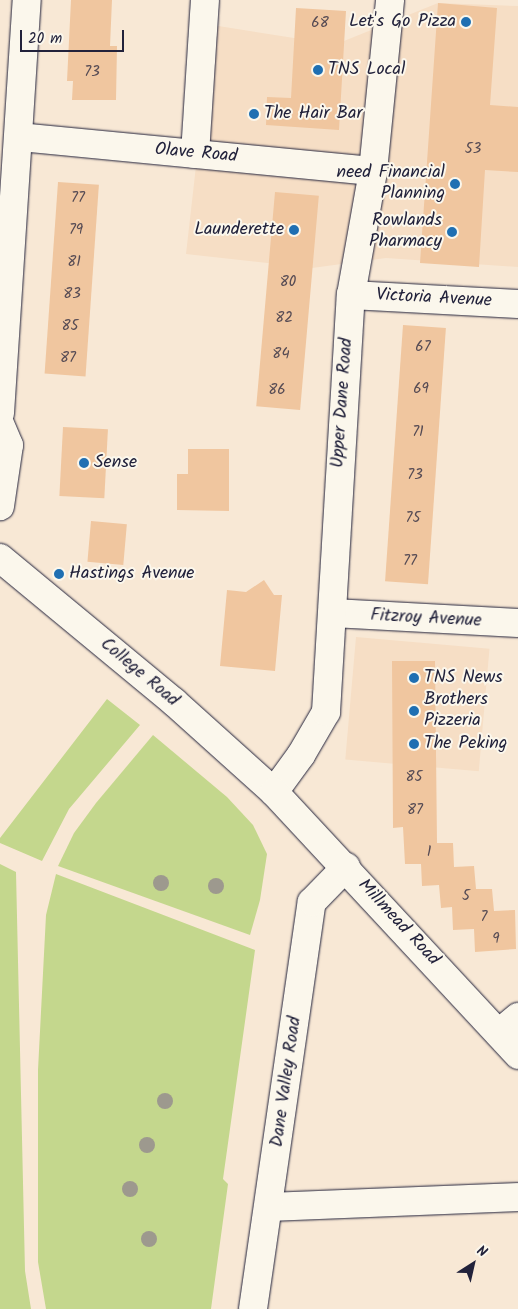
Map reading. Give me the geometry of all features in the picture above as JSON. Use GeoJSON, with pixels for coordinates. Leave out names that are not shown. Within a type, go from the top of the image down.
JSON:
{"type":"FeatureCollection","features":[{"type":"Feature","properties":{"kind":"street"},"geometry":{"type":"LineString","coordinates":[[0,413],[27,0]]}},
{"type":"Feature","properties":{"kind":"street"},"geometry":{"type":"LineString","coordinates":[[195,154],[205,0]]}},
{"type":"Feature","properties":{"kind":"street","name":"Upper Dane Road"},"geometry":{"type":"LineString","coordinates":[[274,792],[301,755],[326,712],[333,613],[340,438],[351,295],[373,171],[390,0]]}},
{"type":"Feature","properties":{"kind":"street","name":"Olave Road"},"geometry":{"type":"LineString","coordinates":[[19,137],[373,171]]}},
{"type":"Feature","properties":{"kind":"street","name":"Victoria Avenue"},"geometry":{"type":"LineString","coordinates":[[351,295],[518,304]]}},
{"type":"Feature","properties":{"kind":"street"},"geometry":{"type":"LineString","coordinates":[[0,424],[9,445],[0,506]]}},
{"type":"Feature","properties":{"kind":"street","name":"College Road"},"geometry":{"type":"LineString","coordinates":[[0,558],[174,702],[274,792]]}},
{"type":"Feature","properties":{"kind":"street","name":"Fitzroy Avenue"},"geometry":{"type":"LineString","coordinates":[[333,613],[518,623]]}},
{"type":"Feature","properties":{"kind":"street","name":"Millmead Road"},"geometry":{"type":"LineString","coordinates":[[274,792],[346,867],[508,1025],[518,1055]]}},
{"type":"Feature","properties":{"kind":"street","name":"Dane Valley Road"},"geometry":{"type":"LineString","coordinates":[[253,1309],[270,1207],[312,902],[346,867]]}},
{"type":"Feature","properties":{"kind":"street"},"geometry":{"type":"LineString","coordinates":[[270,1207],[518,1198]]}},
{"type":"Feature","properties":{"kind":"shaded area"},"geometry":{"type":"Polygon","coordinates":[[[438,3],[518,6],[518,267],[386,258],[312,268],[186,254],[212,25],[294,38],[344,41],[438,3]]]}},
{"type":"Feature","properties":{"kind":"shaded area"},"geometry":{"type":"Polygon","coordinates":[[[356,637],[489,649],[479,771],[345,760],[356,637]]]}},
{"type":"Feature","properties":{"kind":"green space"},"geometry":{"type":"Polygon","coordinates":[[[107,699],[140,725],[69,809],[42,861],[0,843],[0,838],[107,699]]]}},
{"type":"Feature","properties":{"kind":"green space"},"geometry":{"type":"Polygon","coordinates":[[[153,735],[227,797],[253,825],[267,854],[260,900],[250,935],[58,866],[74,833],[96,803],[153,735]]]}},
{"type":"Feature","properties":{"kind":"green space"},"geometry":{"type":"Polygon","coordinates":[[[0,864],[16,872],[25,1271],[31,1309],[0,1309],[0,864]]]}},
{"type":"Feature","properties":{"kind":"green space"},"geometry":{"type":"Polygon","coordinates":[[[56,874],[255,950],[223,1179],[228,1184],[211,1309],[46,1309],[38,1262],[38,1070],[46,915],[56,874]]]}},
{"type":"Feature","properties":{"kind":"building"},"geometry":{"type":"Polygon","coordinates":[[[71,0],[112,0],[110,46],[117,46],[116,100],[72,100],[73,81],[67,81],[71,0]]]}},
{"type":"Feature","properties":{"kind":"building"},"geometry":{"type":"Polygon","coordinates":[[[438,3],[497,8],[490,105],[518,107],[518,172],[485,170],[479,267],[420,263],[438,3]]]}},
{"type":"Feature","properties":{"kind":"building"},"geometry":{"type":"Polygon","coordinates":[[[296,8],[346,11],[339,130],[266,125],[267,97],[291,98],[296,8]]]}},
{"type":"Feature","properties":{"kind":"building"},"geometry":{"type":"Polygon","coordinates":[[[58,182],[99,185],[86,376],[45,374],[58,182]]]}},
{"type":"Feature","properties":{"kind":"building"},"geometry":{"type":"Polygon","coordinates":[[[275,192],[319,196],[300,410],[256,406],[275,192]]]}},
{"type":"Feature","properties":{"kind":"building"},"geometry":{"type":"Polygon","coordinates":[[[403,325],[446,328],[428,584],[385,581],[403,325]]]}},
{"type":"Feature","properties":{"kind":"building","name":"Sense"},"geometry":{"type":"Polygon","coordinates":[[[63,427],[108,429],[104,498],[59,496],[63,427]]]}},
{"type":"Feature","properties":{"kind":"building"},"geometry":{"type":"Polygon","coordinates":[[[188,449],[229,449],[229,511],[177,510],[177,474],[188,474],[188,449]]]}},
{"type":"Feature","properties":{"kind":"building"},"geometry":{"type":"Polygon","coordinates":[[[91,521],[127,524],[123,565],[87,562],[91,521]]]}},
{"type":"Feature","properties":{"kind":"building"},"geometry":{"type":"Polygon","coordinates":[[[264,580],[274,595],[282,595],[275,671],[220,666],[227,590],[246,592],[264,580]]]}},
{"type":"Feature","properties":{"kind":"building"},"geometry":{"type":"Polygon","coordinates":[[[392,661],[435,661],[437,843],[453,843],[454,867],[474,866],[476,889],[492,889],[494,911],[515,910],[516,949],[475,952],[474,929],[453,930],[452,907],[441,908],[439,885],[422,886],[421,864],[405,864],[403,827],[393,828],[392,661]]]}},
{"type":"Feature","properties":{"kind":"place","name":"Let's Go Pizza"},"geometry":{"type":"Point","coordinates":[466,22]}},
{"type":"Feature","properties":{"kind":"place","name":"TNS Local"},"geometry":{"type":"Point","coordinates":[318,70]}},
{"type":"Feature","properties":{"kind":"place","name":"The Hair Bar"},"geometry":{"type":"Point","coordinates":[254,114]}},
{"type":"Feature","properties":{"kind":"place","name":"need Financial Planning"},"geometry":{"type":"Point","coordinates":[455,184]}},
{"type":"Feature","properties":{"kind":"place","name":"Launderette"},"geometry":{"type":"Point","coordinates":[294,230]}},
{"type":"Feature","properties":{"kind":"place","name":"Rowlands Pharmacy"},"geometry":{"type":"Point","coordinates":[452,232]}},
{"type":"Feature","properties":{"kind":"place","name":"Sense"},"geometry":{"type":"Point","coordinates":[84,463]}},
{"type":"Feature","properties":{"kind":"place","name":"Hastings Avenue"},"geometry":{"type":"Point","coordinates":[59,574]}},
{"type":"Feature","properties":{"kind":"place","name":"TNS News"},"geometry":{"type":"Point","coordinates":[414,678]}},
{"type":"Feature","properties":{"kind":"place","name":"Brothers Pizzeria"},"geometry":{"type":"Point","coordinates":[414,711]}},
{"type":"Feature","properties":{"kind":"place","name":"The Peking"},"geometry":{"type":"Point","coordinates":[414,744]}}]}
